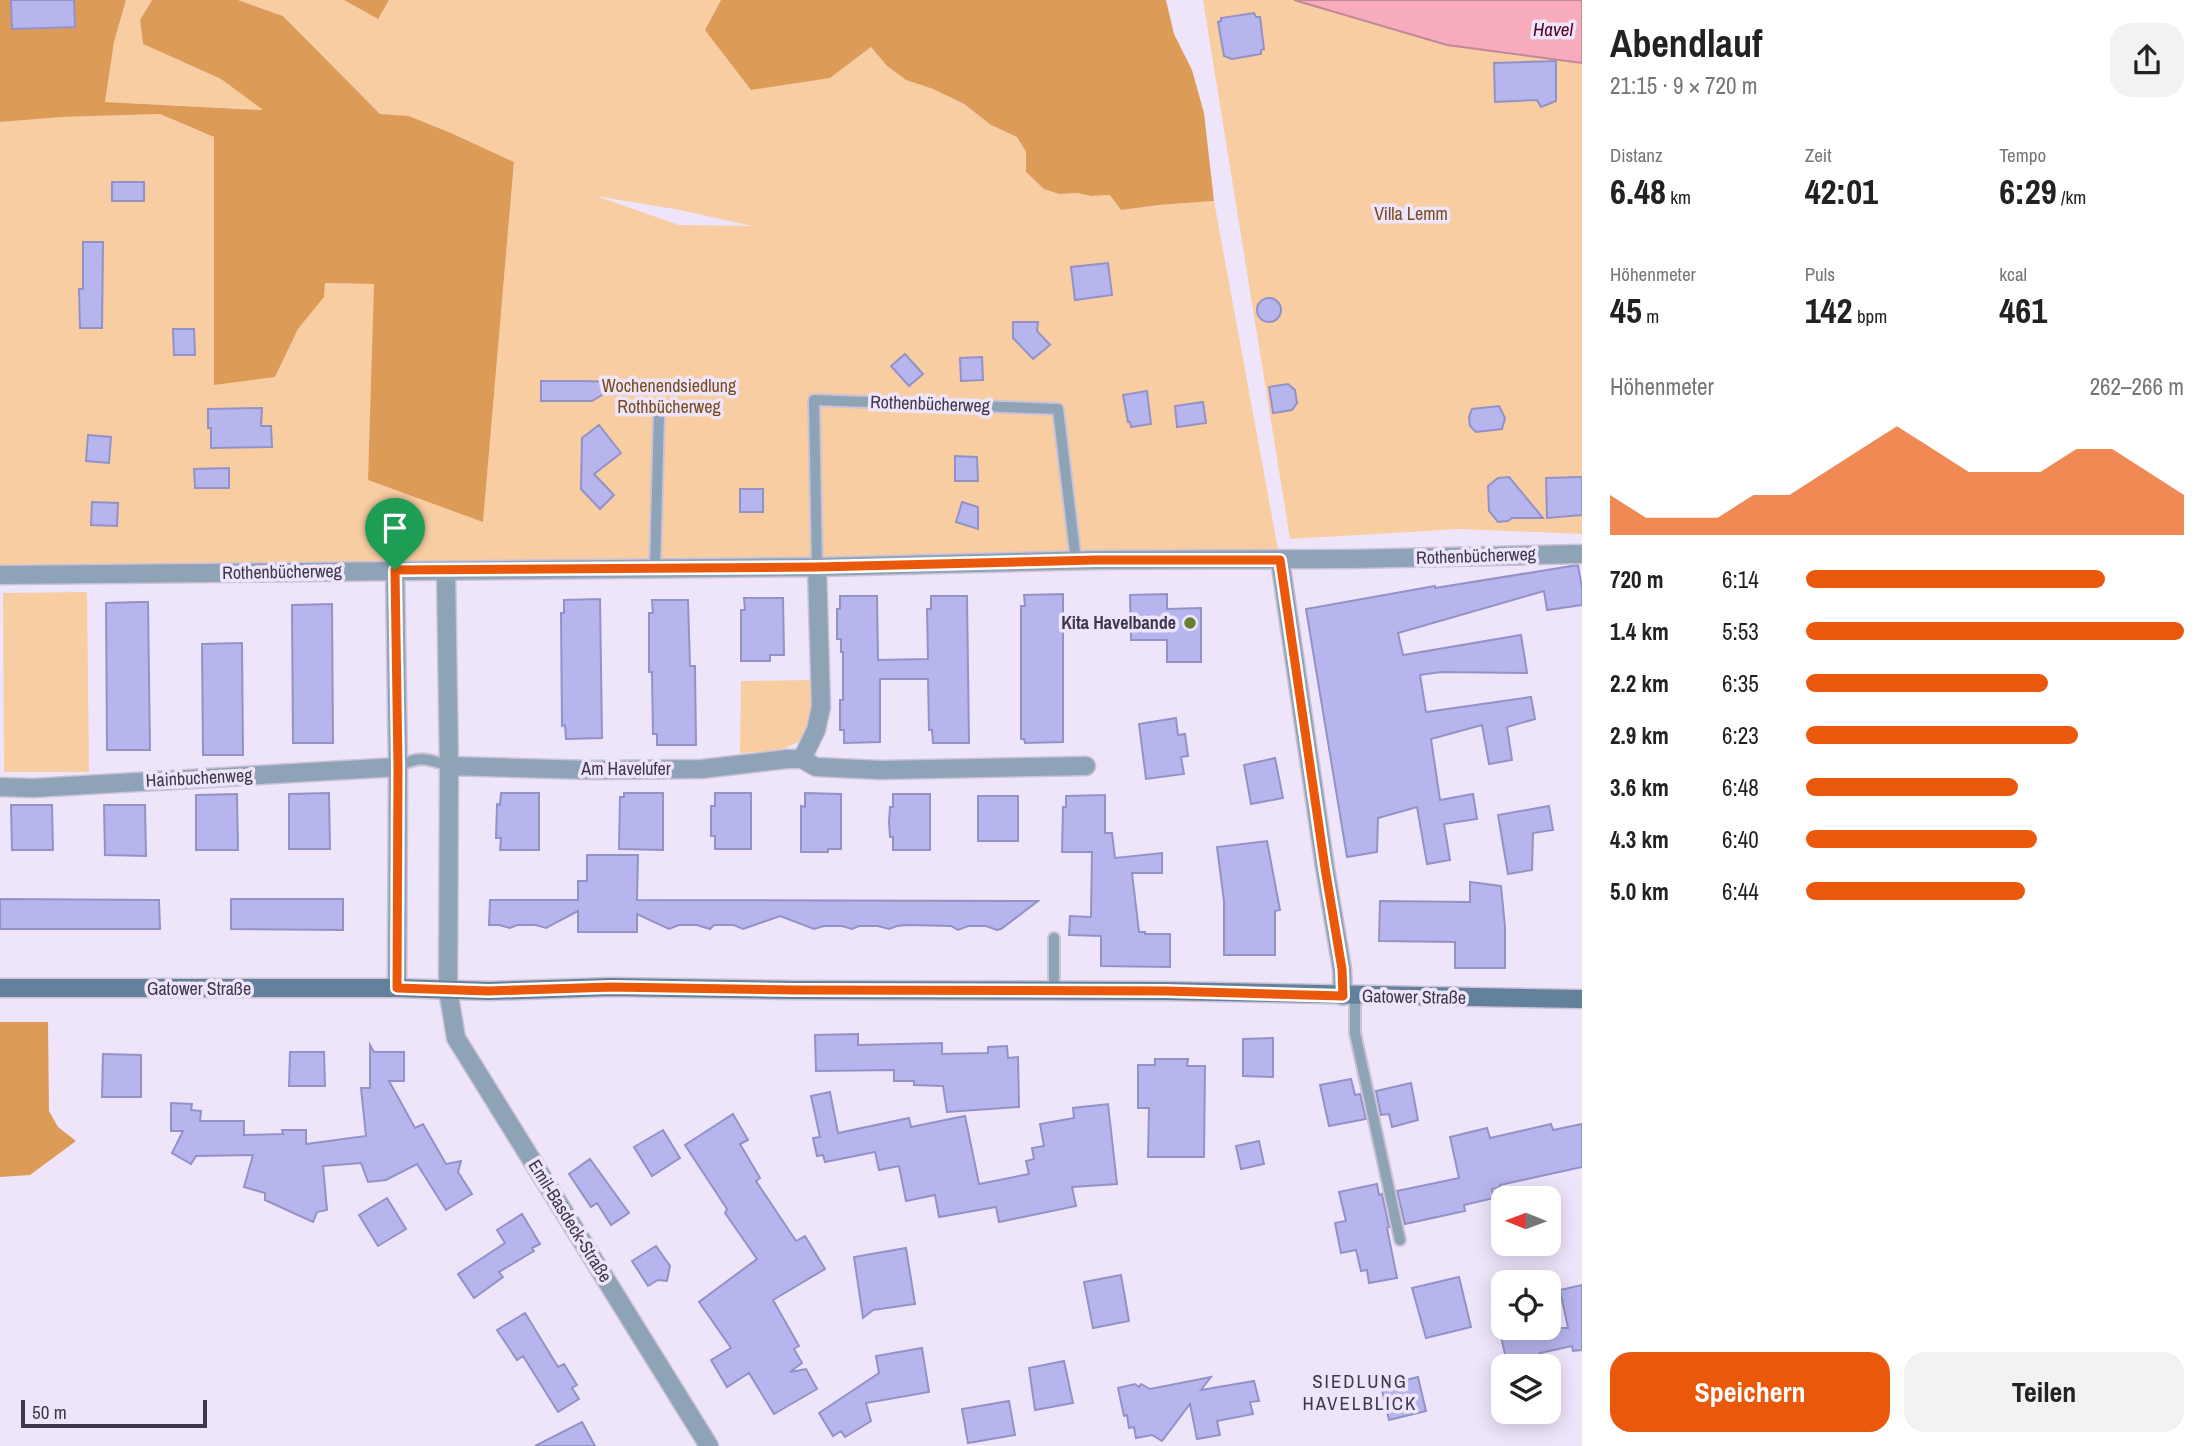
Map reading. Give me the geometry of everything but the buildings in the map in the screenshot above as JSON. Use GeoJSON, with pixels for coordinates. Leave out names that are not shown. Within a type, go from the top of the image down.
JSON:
{"type":"FeatureCollection","features":[{"type":"Feature","properties":{"kind":"main road","name":"Gatower Straße"},"geometry":{"type":"LineString","coordinates":[[0,988],[397,988],[489,991],[611,987],[1054,990],[1582,999]]}},
{"type":"Feature","properties":{"kind":"street","name":"Rothenbücherweg"},"geometry":{"type":"LineString","coordinates":[[0,575],[817,567],[1096,560],[1280,560],[1582,554]]}},
{"type":"Feature","properties":{"kind":"street"},"geometry":{"type":"LineString","coordinates":[[1280,560],[1325,868],[1349,996]]}},
{"type":"Feature","properties":{"kind":"street"},"geometry":{"type":"LineString","coordinates":[[802,760],[816,730],[821,707],[817,567]]}},
{"type":"Feature","properties":{"kind":"street"},"geometry":{"type":"LineString","coordinates":[[395,570],[397,988]]}},
{"type":"Feature","properties":{"kind":"street"},"geometry":{"type":"LineString","coordinates":[[446,571],[448,990]]}},
{"type":"Feature","properties":{"kind":"street","name":"Am Havelufer"},"geometry":{"type":"LineString","coordinates":[[449,766],[592,770],[702,769],[787,759],[802,760],[816,766],[881,770],[1086,766]]}},
{"type":"Feature","properties":{"kind":"street","name":"Hainbuchenweg"},"geometry":{"type":"LineString","coordinates":[[0,787],[33,788],[398,767]]}},
{"type":"Feature","properties":{"kind":"street","name":"Emil-Basdeck-Straße"},"geometry":{"type":"LineString","coordinates":[[448,990],[456,1038],[709,1446]]}},
{"type":"Feature","properties":{"kind":"lane","name":"Rothenbücherweg"},"geometry":{"type":"LineString","coordinates":[[817,567],[814,400],[1058,409],[1076,562]]}},
{"type":"Feature","properties":{"kind":"lane"},"geometry":{"type":"LineString","coordinates":[[655,568],[659,412]]}},
{"type":"Feature","properties":{"kind":"lane"},"geometry":{"type":"LineString","coordinates":[[398,767],[409,760],[427,758],[449,766]]}},
{"type":"Feature","properties":{"kind":"lane"},"geometry":{"type":"LineString","coordinates":[[1054,938],[1054,990]]}},
{"type":"Feature","properties":{"kind":"lane"},"geometry":{"type":"LineString","coordinates":[[1349,996],[1399,1240]]}},
{"type":"Feature","properties":{"kind":"green space"},"geometry":{"type":"Polygon","coordinates":[[[126,0],[152,0],[140,20],[143,44],[221,79],[264,110],[105,102],[114,42],[126,0]]]}},
{"type":"Feature","properties":{"kind":"green space","name":"Wochenendsiedlung Rothbücherweg"},"geometry":{"type":"Polygon","coordinates":[[[238,0],[344,0],[377,18],[389,0],[721,0],[705,30],[830,78],[871,47],[887,66],[906,80],[933,89],[965,105],[991,125],[1017,137],[1026,152],[1026,172],[1059,194],[1111,195],[1121,210],[1214,201],[1280,560],[0,575],[0,122],[160,114],[214,137],[214,384],[275,377],[298,329],[324,297],[325,283],[375,284],[368,480],[483,521],[514,163],[409,116],[381,115],[283,16],[238,0]],[[596,196],[679,225],[752,226],[680,210],[596,196]]]}},
{"type":"Feature","properties":{"kind":"green space","name":"Villa Lemm"},"geometry":{"type":"Polygon","coordinates":[[[1203,0],[1294,0],[1582,63],[1582,534],[1460,529],[1290,539],[1203,0]]]}},
{"type":"Feature","properties":{"kind":"green space"},"geometry":{"type":"Polygon","coordinates":[[[87,592],[89,772],[4,772],[3,593],[87,592]]]}},
{"type":"Feature","properties":{"kind":"green space"},"geometry":{"type":"Polygon","coordinates":[[[816,680],[809,733],[785,748],[740,753],[741,681],[816,680]]]}},
{"type":"Feature","properties":{"kind":"shaded area"},"geometry":{"type":"Polygon","coordinates":[[[0,0],[126,0],[114,42],[105,102],[263,110],[221,79],[143,44],[140,20],[152,0],[238,0],[283,16],[380,114],[409,116],[514,162],[483,522],[368,480],[374,284],[325,283],[324,297],[298,329],[275,377],[214,385],[214,137],[160,114],[0,122],[0,0]]]}},
{"type":"Feature","properties":{"kind":"shaded area"},"geometry":{"type":"Polygon","coordinates":[[[344,0],[389,0],[378,19],[344,0]]]}},
{"type":"Feature","properties":{"kind":"shaded area"},"geometry":{"type":"Polygon","coordinates":[[[721,0],[1166,0],[1174,34],[1192,70],[1204,113],[1214,201],[1121,210],[1110,195],[1059,194],[1044,189],[1026,172],[1026,152],[1017,137],[991,125],[964,104],[906,80],[887,66],[871,47],[830,78],[751,90],[705,30],[721,0]]]}},
{"type":"Feature","properties":{"kind":"shaded area"},"geometry":{"type":"Polygon","coordinates":[[[0,1022],[48,1022],[49,1111],[58,1127],[76,1141],[30,1175],[0,1177],[0,1022]]]}},
{"type":"Feature","properties":{"kind":"water","name":"Havel"},"geometry":{"type":"Polygon","coordinates":[[[1294,0],[1582,0],[1582,63],[1447,45],[1294,0]]]}},
{"type":"Feature","properties":{"kind":"place","name":"Kita Havelbande"},"geometry":{"type":"Point","coordinates":[1190,623]}},
{"type":"Feature","properties":{"kind":"district","name":"SIEDLUNG HAVELBLICK"},"geometry":{"type":"Point","coordinates":[1360,1392]}},
{"type":"Feature","properties":{"kind":"route"},"geometry":{"type":"LineString","coordinates":[[1280,560],[1342,969],[1343,996],[1165,991],[611,987],[489,991],[397,988],[395,570],[1280,560]]}}]}
